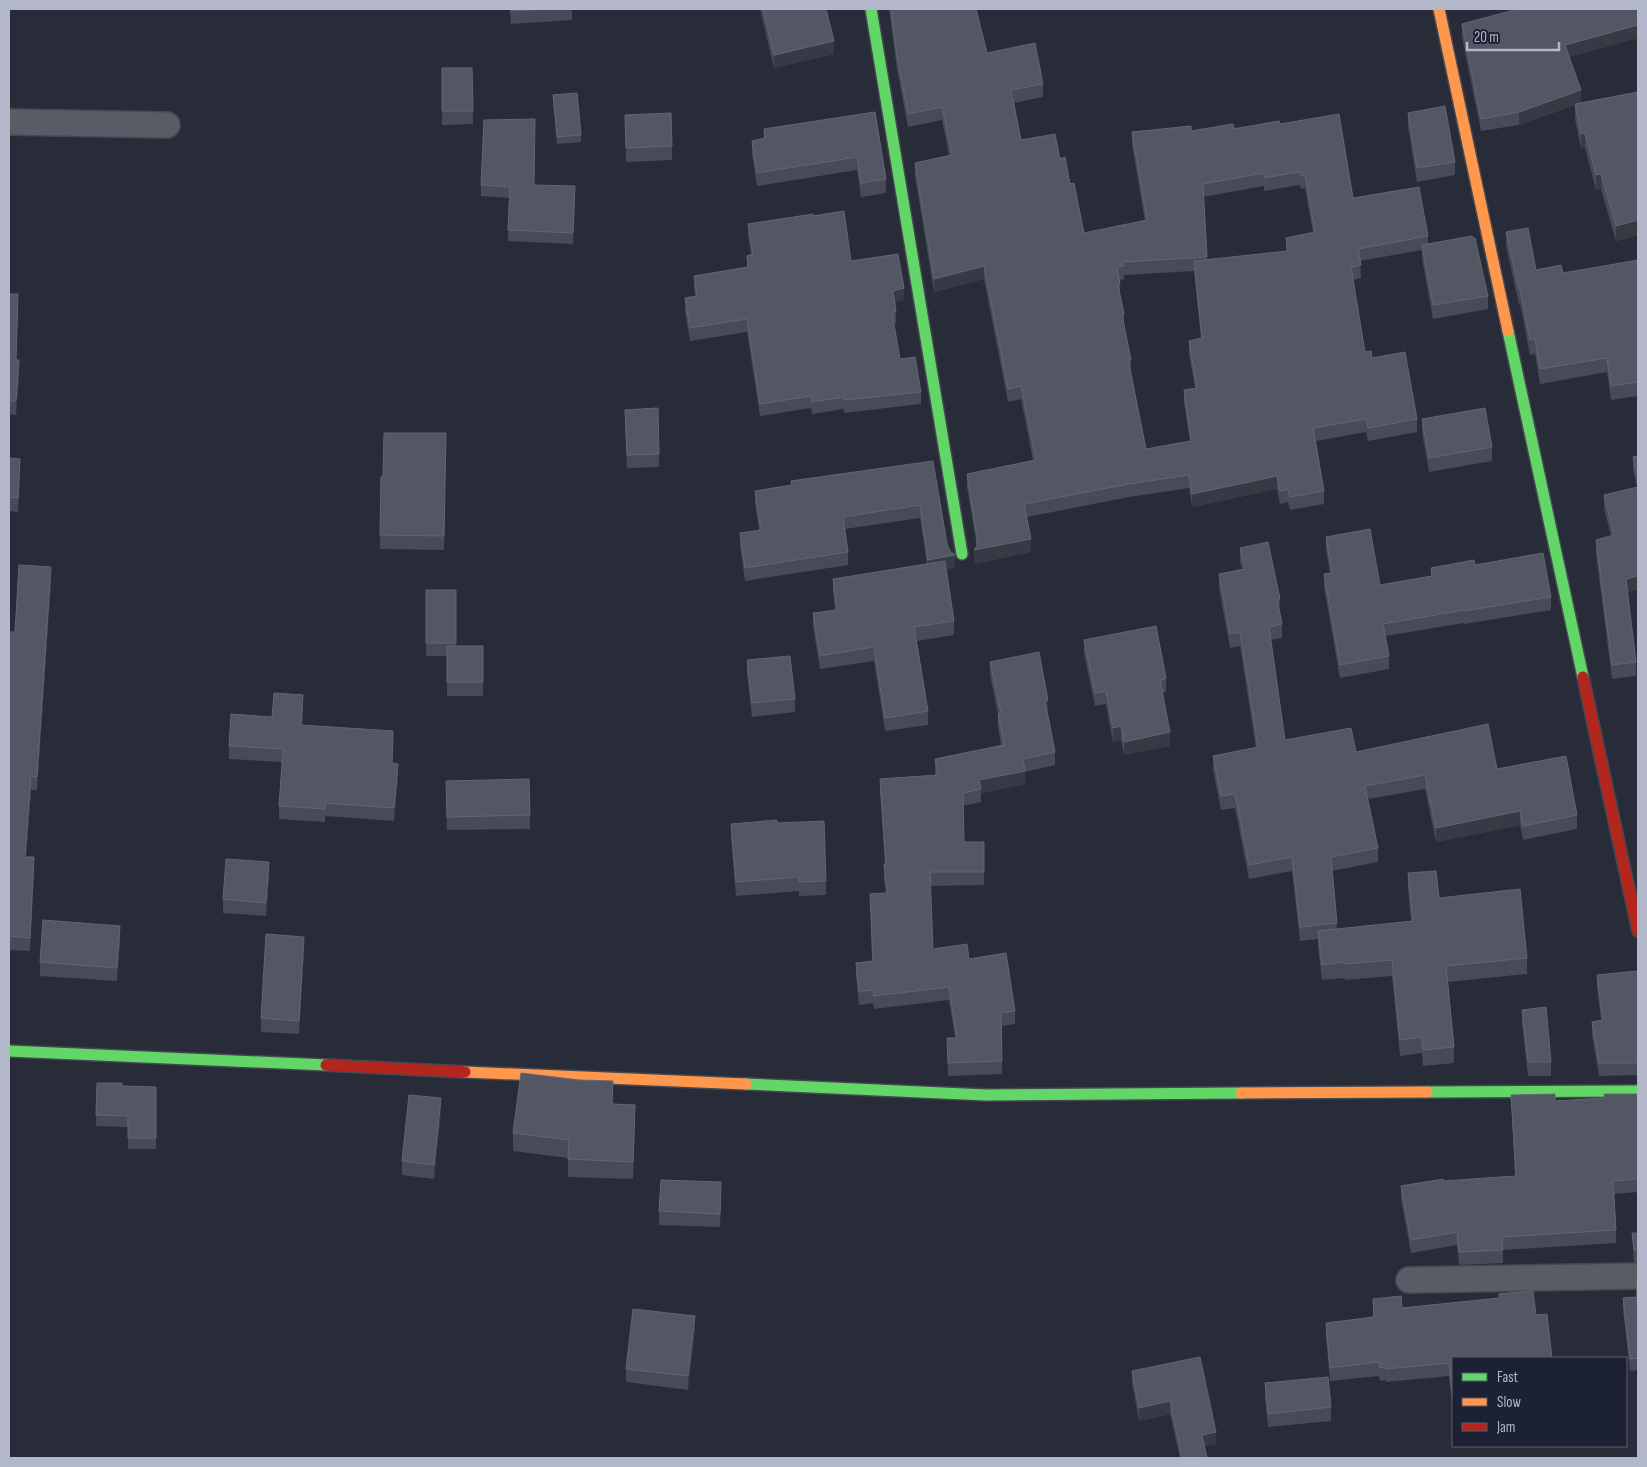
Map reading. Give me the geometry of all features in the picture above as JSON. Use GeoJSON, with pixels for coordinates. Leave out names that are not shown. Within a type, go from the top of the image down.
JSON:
{"type":"FeatureCollection","features":[{"type":"Feature","properties":{"kind":"street"},"geometry":{"type":"LineString","coordinates":[[871,9],[962,554]]}},
{"type":"Feature","properties":{"kind":"street"},"geometry":{"type":"LineString","coordinates":[[1439,9],[1638,931]]}},
{"type":"Feature","properties":{"kind":"street"},"geometry":{"type":"LineString","coordinates":[[9,122],[167,125]]}},
{"type":"Feature","properties":{"kind":"street"},"geometry":{"type":"LineString","coordinates":[[9,1051],[986,1095],[1638,1091]]}},
{"type":"Feature","properties":{"kind":"street"},"geometry":{"type":"LineString","coordinates":[[1409,1280],[1638,1276]]}},
{"type":"Feature","properties":{"kind":"building"},"geometry":{"type":"Polygon","coordinates":[[[511,9],[548,9],[511,11],[511,9]]]}},
{"type":"Feature","properties":{"kind":"building"},"geometry":{"type":"Polygon","coordinates":[[[763,9],[826,9],[834,41],[774,55],[763,9]]]}},
{"type":"Feature","properties":{"kind":"building"},"geometry":{"type":"Polygon","coordinates":[[[891,9],[976,9],[987,53],[1035,43],[1043,84],[1011,90],[1021,140],[1055,134],[1060,159],[1065,157],[1070,184],[1074,183],[1084,233],[1147,220],[1132,132],[1191,126],[1191,131],[1233,124],[1234,129],[1279,121],[1280,124],[1339,114],[1353,198],[1419,187],[1428,236],[1358,249],[1361,265],[1351,267],[1365,352],[1371,351],[1372,358],[1405,352],[1417,419],[1368,428],[1366,419],[1313,428],[1324,491],[1290,497],[1288,489],[1280,491],[1277,476],[1192,494],[1189,475],[1129,484],[1024,504],[1031,539],[974,550],[977,546],[977,538],[967,474],[1036,460],[1021,386],[1008,389],[984,266],[934,279],[915,163],[952,155],[942,107],[908,114],[897,56],[891,9]],[[1300,172],[1264,178],[1264,173],[1203,184],[1207,257],[1123,262],[1124,266],[1117,267],[1120,284],[1118,285],[1124,314],[1122,315],[1131,360],[1128,360],[1146,449],[1191,441],[1184,390],[1197,388],[1189,341],[1202,338],[1194,261],[1288,251],[1286,238],[1315,232],[1305,175],[1301,176],[1300,172]]]}},
{"type":"Feature","properties":{"kind":"building"},"geometry":{"type":"Polygon","coordinates":[[[1518,9],[1638,9],[1638,25],[1565,45],[1581,90],[1519,112],[1481,119],[1462,24],[1518,9]]]}},
{"type":"Feature","properties":{"kind":"building"},"geometry":{"type":"Polygon","coordinates":[[[442,68],[472,68],[473,111],[442,111],[442,68]]]}},
{"type":"Feature","properties":{"kind":"building"},"geometry":{"type":"Polygon","coordinates":[[[1638,92],[1638,220],[1616,226],[1601,174],[1596,175],[1585,133],[1581,134],[1575,104],[1638,92]]]}},
{"type":"Feature","properties":{"kind":"building"},"geometry":{"type":"Polygon","coordinates":[[[577,93],[581,135],[557,137],[553,95],[577,93]]]}},
{"type":"Feature","properties":{"kind":"building"},"geometry":{"type":"Polygon","coordinates":[[[1445,106],[1455,162],[1417,168],[1408,113],[1445,106]]]}},
{"type":"Feature","properties":{"kind":"building"},"geometry":{"type":"Polygon","coordinates":[[[875,112],[886,179],[861,183],[857,157],[757,173],[752,141],[765,138],[764,129],[875,112]]]}},
{"type":"Feature","properties":{"kind":"building"},"geometry":{"type":"Polygon","coordinates":[[[671,113],[672,146],[626,148],[625,115],[671,113]]]}},
{"type":"Feature","properties":{"kind":"building"},"geometry":{"type":"Polygon","coordinates":[[[535,119],[534,185],[575,186],[573,233],[508,230],[510,187],[481,185],[484,120],[535,119]]]}},
{"type":"Feature","properties":{"kind":"building"},"geometry":{"type":"Polygon","coordinates":[[[844,211],[851,261],[898,254],[904,288],[893,291],[896,311],[892,312],[900,359],[915,357],[921,392],[844,400],[844,397],[812,402],[811,396],[760,404],[747,319],[690,328],[685,298],[697,296],[694,276],[748,267],[747,256],[753,254],[748,224],[844,211]]]}},
{"type":"Feature","properties":{"kind":"building"},"geometry":{"type":"Polygon","coordinates":[[[1528,228],[1536,270],[1561,265],[1563,273],[1638,260],[1638,382],[1611,386],[1607,358],[1540,369],[1535,339],[1530,340],[1506,232],[1528,228]]]}},
{"type":"Feature","properties":{"kind":"building"},"geometry":{"type":"Polygon","coordinates":[[[1472,236],[1475,238],[1488,296],[1433,305],[1422,245],[1472,236]]]}},
{"type":"Feature","properties":{"kind":"building"},"geometry":{"type":"Polygon","coordinates":[[[9,294],[18,294],[16,360],[19,360],[16,401],[9,401],[9,294]]]}},
{"type":"Feature","properties":{"kind":"building"},"geometry":{"type":"Polygon","coordinates":[[[658,408],[659,454],[627,455],[625,410],[658,408]]]}},
{"type":"Feature","properties":{"kind":"building"},"geometry":{"type":"Polygon","coordinates":[[[1485,408],[1492,447],[1429,458],[1422,419],[1485,408]]]}},
{"type":"Feature","properties":{"kind":"building"},"geometry":{"type":"Polygon","coordinates":[[[384,433],[446,433],[444,536],[380,535],[384,433]]]}},
{"type":"Feature","properties":{"kind":"building"},"geometry":{"type":"Polygon","coordinates":[[[1638,456],[1638,479],[1633,457],[1638,456]]]}},
{"type":"Feature","properties":{"kind":"building"},"geometry":{"type":"Polygon","coordinates":[[[9,458],[20,459],[18,498],[9,497],[9,458]]]}},
{"type":"Feature","properties":{"kind":"building"},"geometry":{"type":"Polygon","coordinates":[[[933,461],[947,544],[950,551],[955,555],[928,560],[920,505],[843,517],[848,552],[745,568],[740,533],[761,530],[755,491],[792,485],[791,481],[933,461]]]}},
{"type":"Feature","properties":{"kind":"building"},"geometry":{"type":"Polygon","coordinates":[[[1638,487],[1638,576],[1626,579],[1636,662],[1612,665],[1596,540],[1614,535],[1604,495],[1638,487]]]}},
{"type":"Feature","properties":{"kind":"building"},"geometry":{"type":"Polygon","coordinates":[[[1370,529],[1380,585],[1432,576],[1431,568],[1474,560],[1475,565],[1543,553],[1551,597],[1383,624],[1389,656],[1340,665],[1324,574],[1332,573],[1326,537],[1370,529]]]}},
{"type":"Feature","properties":{"kind":"building"},"geometry":{"type":"Polygon","coordinates":[[[1268,542],[1280,599],[1277,599],[1282,624],[1269,627],[1285,740],[1351,728],[1356,752],[1488,724],[1497,769],[1566,756],[1577,815],[1523,826],[1520,811],[1436,828],[1425,775],[1365,786],[1378,848],[1331,857],[1337,923],[1300,927],[1292,857],[1249,865],[1235,794],[1221,796],[1213,756],[1258,747],[1240,632],[1230,634],[1219,574],[1245,569],[1240,548],[1268,542]]]}},
{"type":"Feature","properties":{"kind":"building"},"geometry":{"type":"Polygon","coordinates":[[[945,561],[954,621],[914,627],[928,711],[885,718],[874,647],[820,656],[813,613],[837,610],[833,579],[945,561]]]}},
{"type":"Feature","properties":{"kind":"building"},"geometry":{"type":"Polygon","coordinates":[[[19,565],[51,567],[37,777],[31,776],[25,857],[34,857],[30,938],[9,936],[9,632],[15,632],[19,565]]]}},
{"type":"Feature","properties":{"kind":"building"},"geometry":{"type":"Polygon","coordinates":[[[426,590],[456,590],[456,643],[426,643],[426,590]]]}},
{"type":"Feature","properties":{"kind":"building"},"geometry":{"type":"Polygon","coordinates":[[[1156,626],[1166,678],[1160,680],[1170,732],[1124,742],[1121,726],[1113,728],[1106,691],[1095,693],[1084,640],[1156,626]]]}},
{"type":"Feature","properties":{"kind":"building"},"geometry":{"type":"Polygon","coordinates":[[[447,646],[483,646],[483,682],[447,682],[447,646]]]}},
{"type":"Feature","properties":{"kind":"building"},"geometry":{"type":"Polygon","coordinates":[[[1039,652],[1048,700],[1045,701],[1055,752],[1023,759],[1025,771],[979,780],[981,789],[963,793],[964,842],[984,842],[984,872],[930,872],[933,949],[967,944],[969,959],[1006,953],[1015,1011],[1001,1013],[1002,1061],[948,1063],[947,1038],[957,1038],[949,987],[874,996],[873,990],[859,992],[856,963],[873,961],[870,894],[887,893],[880,779],[938,775],[935,759],[1004,745],[998,714],[1001,713],[990,662],[1039,652]]]}},
{"type":"Feature","properties":{"kind":"building"},"geometry":{"type":"Polygon","coordinates":[[[790,656],[795,699],[752,703],[747,660],[790,656]]]}},
{"type":"Feature","properties":{"kind":"building"},"geometry":{"type":"Polygon","coordinates":[[[274,693],[303,695],[301,725],[393,731],[392,763],[398,764],[394,808],[325,803],[325,809],[279,806],[283,749],[229,746],[231,714],[272,717],[274,693]]]}},
{"type":"Feature","properties":{"kind":"building"},"geometry":{"type":"Polygon","coordinates":[[[529,779],[530,815],[447,817],[446,781],[529,779]]]}},
{"type":"Feature","properties":{"kind":"building"},"geometry":{"type":"Polygon","coordinates":[[[777,820],[777,823],[824,821],[826,881],[799,882],[799,877],[736,882],[731,824],[777,820]]]}},
{"type":"Feature","properties":{"kind":"building"},"geometry":{"type":"Polygon","coordinates":[[[226,859],[269,862],[266,903],[223,899],[226,859]]]}},
{"type":"Feature","properties":{"kind":"building"},"geometry":{"type":"Polygon","coordinates":[[[1436,871],[1439,898],[1520,889],[1527,958],[1446,966],[1454,1047],[1423,1050],[1422,1037],[1400,1040],[1392,960],[1322,965],[1318,931],[1413,921],[1408,873],[1436,871]]]}},
{"type":"Feature","properties":{"kind":"building"},"geometry":{"type":"Polygon","coordinates":[[[43,920],[120,926],[117,968],[40,962],[43,920]]]}},
{"type":"Feature","properties":{"kind":"building"},"geometry":{"type":"Polygon","coordinates":[[[266,934],[304,937],[299,1021],[261,1018],[266,934]]]}},
{"type":"Feature","properties":{"kind":"building"},"geometry":{"type":"Polygon","coordinates":[[[1638,971],[1638,1063],[1599,1063],[1592,1022],[1603,1020],[1597,975],[1638,971]]]}},
{"type":"Feature","properties":{"kind":"building"},"geometry":{"type":"Polygon","coordinates":[[[1546,1007],[1551,1062],[1528,1062],[1522,1010],[1546,1007]]]}},
{"type":"Feature","properties":{"kind":"building"},"geometry":{"type":"Polygon","coordinates":[[[521,1073],[579,1080],[613,1081],[612,1104],[635,1105],[633,1162],[568,1159],[569,1140],[513,1133],[521,1073]]]}},
{"type":"Feature","properties":{"kind":"building"},"geometry":{"type":"Polygon","coordinates":[[[97,1083],[122,1083],[122,1086],[156,1087],[156,1138],[128,1138],[128,1116],[96,1115],[97,1083]]]}},
{"type":"Feature","properties":{"kind":"building"},"geometry":{"type":"Polygon","coordinates":[[[1555,1094],[1555,1101],[1605,1098],[1604,1094],[1638,1094],[1638,1179],[1613,1181],[1616,1230],[1502,1237],[1503,1250],[1459,1252],[1457,1232],[1411,1240],[1401,1186],[1443,1179],[1443,1181],[1516,1176],[1511,1095],[1555,1094]]]}},
{"type":"Feature","properties":{"kind":"building"},"geometry":{"type":"Polygon","coordinates":[[[409,1095],[441,1098],[434,1165],[402,1161],[409,1095]]]}},
{"type":"Feature","properties":{"kind":"building"},"geometry":{"type":"Polygon","coordinates":[[[661,1180],[721,1182],[720,1214],[659,1211],[661,1180]]]}},
{"type":"Feature","properties":{"kind":"building"},"geometry":{"type":"Polygon","coordinates":[[[1632,1233],[1638,1233],[1638,1251],[1634,1250],[1632,1233]]]}},
{"type":"Feature","properties":{"kind":"building"},"geometry":{"type":"Polygon","coordinates":[[[1638,1278],[1638,1358],[1630,1359],[1623,1298],[1637,1297],[1636,1279],[1638,1278]]]}},
{"type":"Feature","properties":{"kind":"building"},"geometry":{"type":"Polygon","coordinates":[[[1533,1291],[1536,1315],[1547,1314],[1552,1357],[1452,1357],[1452,1392],[1449,1363],[1386,1369],[1385,1367],[1380,1368],[1379,1362],[1330,1368],[1326,1323],[1374,1317],[1373,1299],[1401,1296],[1402,1308],[1499,1298],[1499,1294],[1533,1291]]]}},
{"type":"Feature","properties":{"kind":"building"},"geometry":{"type":"Polygon","coordinates":[[[633,1309],[695,1316],[688,1376],[626,1369],[633,1309]]]}},
{"type":"Feature","properties":{"kind":"building"},"geometry":{"type":"Polygon","coordinates":[[[1200,1357],[1216,1432],[1202,1435],[1207,1458],[1182,1458],[1170,1401],[1139,1408],[1132,1371],[1200,1357]]]}},
{"type":"Feature","properties":{"kind":"building"},"geometry":{"type":"Polygon","coordinates":[[[1328,1377],[1331,1407],[1268,1414],[1265,1383],[1328,1377]]]}},
{"type":"Feature","properties":{"kind":"traffic: fast"},"geometry":{"type":"LineString","coordinates":[[871,9],[962,554]]}},
{"type":"Feature","properties":{"kind":"traffic: fast"},"geometry":{"type":"LineString","coordinates":[[1508,331],[1583,677]]}},
{"type":"Feature","properties":{"kind":"traffic: fast"},"geometry":{"type":"LineString","coordinates":[[9,1051],[326,1065]]}},
{"type":"Feature","properties":{"kind":"traffic: fast"},"geometry":{"type":"LineString","coordinates":[[746,1084],[986,1095],[1241,1093]]}},
{"type":"Feature","properties":{"kind":"traffic: fast"},"geometry":{"type":"LineString","coordinates":[[1427,1092],[1638,1091]]}},
{"type":"Feature","properties":{"kind":"traffic: slow"},"geometry":{"type":"LineString","coordinates":[[1439,9],[1508,331]]}},
{"type":"Feature","properties":{"kind":"traffic: slow"},"geometry":{"type":"LineString","coordinates":[[465,1072],[746,1084]]}},
{"type":"Feature","properties":{"kind":"traffic: slow"},"geometry":{"type":"LineString","coordinates":[[1241,1093],[1427,1092]]}},
{"type":"Feature","properties":{"kind":"traffic: jam"},"geometry":{"type":"LineString","coordinates":[[1583,677],[1638,931]]}},
{"type":"Feature","properties":{"kind":"traffic: jam"},"geometry":{"type":"LineString","coordinates":[[326,1065],[465,1072]]}}]}
